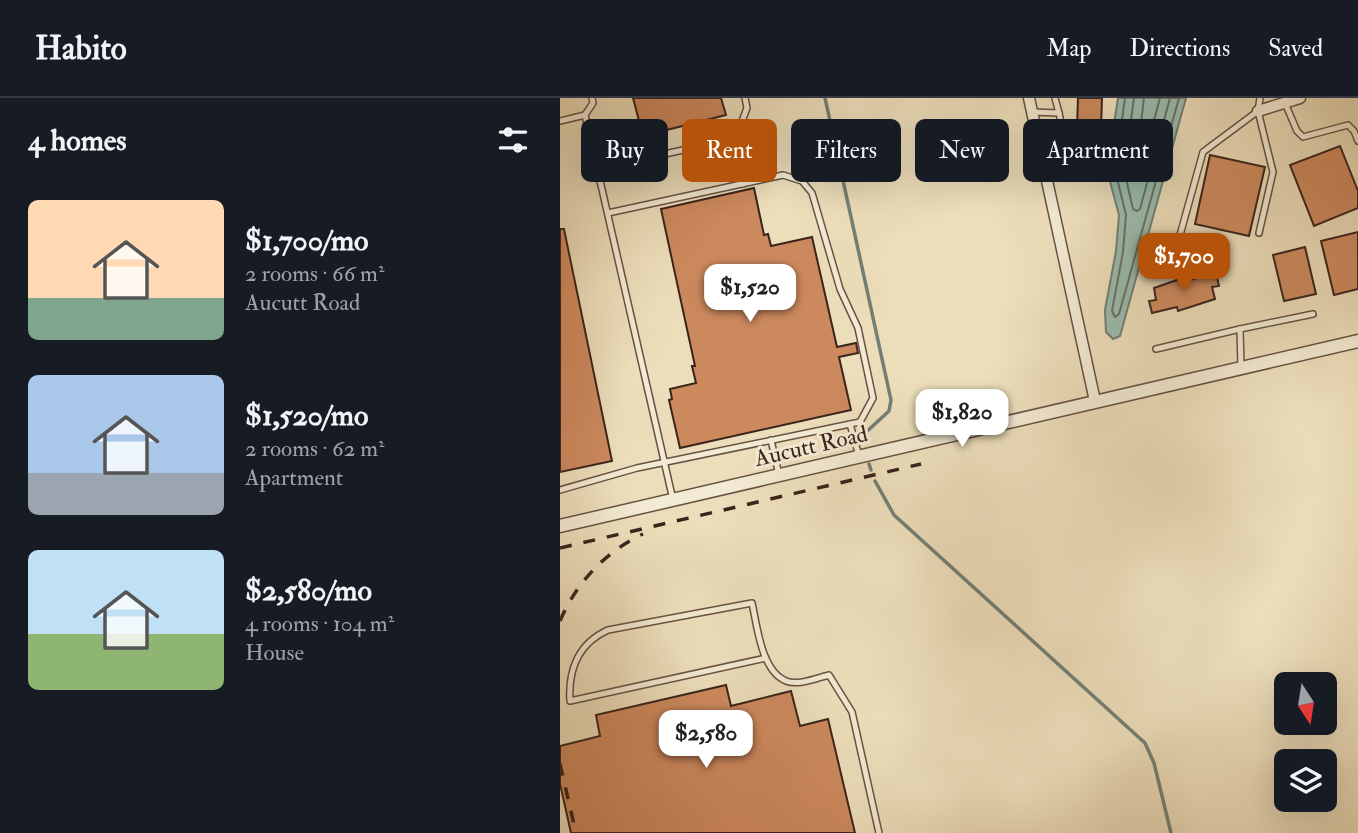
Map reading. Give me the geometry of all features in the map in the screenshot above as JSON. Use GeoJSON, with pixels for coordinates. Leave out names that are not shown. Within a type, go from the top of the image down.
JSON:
{"type":"FeatureCollection","features":[{"type":"Feature","properties":{"kind":"street"},"geometry":{"type":"LineString","coordinates":[[1029,98],[1095,401]]}},
{"type":"Feature","properties":{"kind":"street"},"geometry":{"type":"LineString","coordinates":[[1258,111],[1300,98]]}},
{"type":"Feature","properties":{"kind":"street","name":"Aucutt Road"},"geometry":{"type":"LineString","coordinates":[[560,526],[1358,341]]}},
{"type":"Feature","properties":{"kind":"lane"},"geometry":{"type":"LineString","coordinates":[[560,121],[585,115],[593,103],[592,98]]}},
{"type":"Feature","properties":{"kind":"lane"},"geometry":{"type":"LineString","coordinates":[[743,119],[747,108],[744,98]]}},
{"type":"Feature","properties":{"kind":"lane"},"geometry":{"type":"LineString","coordinates":[[1055,98],[1060,119]]}},
{"type":"Feature","properties":{"kind":"lane"},"geometry":{"type":"LineString","coordinates":[[1259,233],[1273,172],[1258,111],[1260,98]]}},
{"type":"Feature","properties":{"kind":"lane"},"geometry":{"type":"LineString","coordinates":[[1285,103],[1297,131],[1303,137],[1348,125],[1358,141]]}},
{"type":"Feature","properties":{"kind":"lane"},"geometry":{"type":"LineString","coordinates":[[1180,235],[1203,152],[1258,111]]}},
{"type":"Feature","properties":{"kind":"lane"},"geometry":{"type":"LineString","coordinates":[[1032,112],[1059,113]]}},
{"type":"Feature","properties":{"kind":"lane"},"geometry":{"type":"LineString","coordinates":[[585,115],[586,119]]}},
{"type":"Feature","properties":{"kind":"lane"},"geometry":{"type":"LineString","coordinates":[[560,490],[592,482],[600,476],[664,461],[860,422],[873,398],[858,328],[840,289],[812,193],[802,181],[783,175],[608,213]]}},
{"type":"Feature","properties":{"kind":"lane"},"geometry":{"type":"LineString","coordinates":[[601,182],[673,500]]}},
{"type":"Feature","properties":{"kind":"lane"},"geometry":{"type":"LineString","coordinates":[[1156,349],[1312,314]]}},
{"type":"Feature","properties":{"kind":"lane"},"geometry":{"type":"LineString","coordinates":[[1240,329],[1241,368]]}},
{"type":"Feature","properties":{"kind":"lane"},"geometry":{"type":"LineString","coordinates":[[850,424],[859,456]]}},
{"type":"Feature","properties":{"kind":"lane"},"geometry":{"type":"LineString","coordinates":[[771,440],[779,475]]}},
{"type":"Feature","properties":{"kind":"lane"},"geometry":{"type":"LineString","coordinates":[[766,658],[570,701],[570,686],[578,656],[594,637],[608,630],[752,603],[766,658],[773,670],[785,681],[798,682],[829,675],[852,712],[879,833]]}},
{"type":"Feature","properties":{"kind":"lane"},"geometry":{"type":"LineString","coordinates":[[560,688],[570,686]]}},
{"type":"Feature","properties":{"kind":"water"},"geometry":{"type":"Polygon","coordinates":[[[1118,98],[1186,98],[1173,145],[1173,119],[1115,119],[1118,98]]]}},
{"type":"Feature","properties":{"kind":"water"},"geometry":{"type":"Polygon","coordinates":[[[1110,182],[1163,182],[1120,336],[1113,339],[1106,332],[1105,310],[1116,251],[1119,215],[1110,182]]]}},
{"type":"Feature","properties":{"kind":"building"},"geometry":{"type":"Polygon","coordinates":[[[633,98],[721,98],[726,115],[710,119],[682,119],[682,126],[668,130],[668,119],[639,119],[633,98]]]}},
{"type":"Feature","properties":{"kind":"building"},"geometry":{"type":"Polygon","coordinates":[[[1078,98],[1102,98],[1101,119],[1077,119],[1078,98]]]}},
{"type":"Feature","properties":{"kind":"building"},"geometry":{"type":"Polygon","coordinates":[[[1340,146],[1358,191],[1358,208],[1314,226],[1290,165],[1340,146]]]}},
{"type":"Feature","properties":{"kind":"building"},"geometry":{"type":"Polygon","coordinates":[[[1210,155],[1265,167],[1249,236],[1195,224],[1210,155]]]}},
{"type":"Feature","properties":{"kind":"building"},"geometry":{"type":"Polygon","coordinates":[[[754,188],[764,235],[768,234],[771,246],[812,237],[837,347],[856,343],[858,353],[839,357],[851,410],[680,448],[669,400],[672,399],[670,389],[696,383],[692,366],[695,366],[661,209],[754,188]]]}},
{"type":"Feature","properties":{"kind":"building"},"geometry":{"type":"Polygon","coordinates":[[[560,229],[564,229],[612,461],[560,472],[560,229]]]}},
{"type":"Feature","properties":{"kind":"building"},"geometry":{"type":"Polygon","coordinates":[[[1358,232],[1358,289],[1334,295],[1321,241],[1358,232]]]}},
{"type":"Feature","properties":{"kind":"building"},"geometry":{"type":"Polygon","coordinates":[[[1305,247],[1316,294],[1284,301],[1273,255],[1305,247]]]}},
{"type":"Feature","properties":{"kind":"building"},"geometry":{"type":"Polygon","coordinates":[[[1216,273],[1219,286],[1212,287],[1215,299],[1178,311],[1177,307],[1152,313],[1149,301],[1156,300],[1154,288],[1188,276],[1189,280],[1216,273]]]}},
{"type":"Feature","properties":{"kind":"building"},"geometry":{"type":"Polygon","coordinates":[[[726,685],[731,706],[791,691],[800,726],[828,719],[855,833],[571,833],[560,784],[560,746],[600,736],[596,715],[726,685]]]}},
{"type":"Feature","properties":{"kind":"waterway"},"geometry":{"type":"LineString","coordinates":[[825,98],[891,400],[889,411],[863,435]]}},
{"type":"Feature","properties":{"kind":"waterway"},"geometry":{"type":"LineString","coordinates":[[869,464],[871,470]]}},
{"type":"Feature","properties":{"kind":"waterway"},"geometry":{"type":"LineString","coordinates":[[875,481],[894,515],[1145,743],[1154,763],[1171,833]]}},
{"type":"Feature","properties":{"kind":"railway"},"geometry":{"type":"LineString","coordinates":[[560,548],[921,464]]}},
{"type":"Feature","properties":{"kind":"railway"},"geometry":{"type":"LineString","coordinates":[[560,621],[575,594],[594,570],[617,549],[643,534]]}},
{"type":"Feature","properties":{"kind":"railway"},"geometry":{"type":"LineString","coordinates":[[560,764],[576,833]]}}]}
